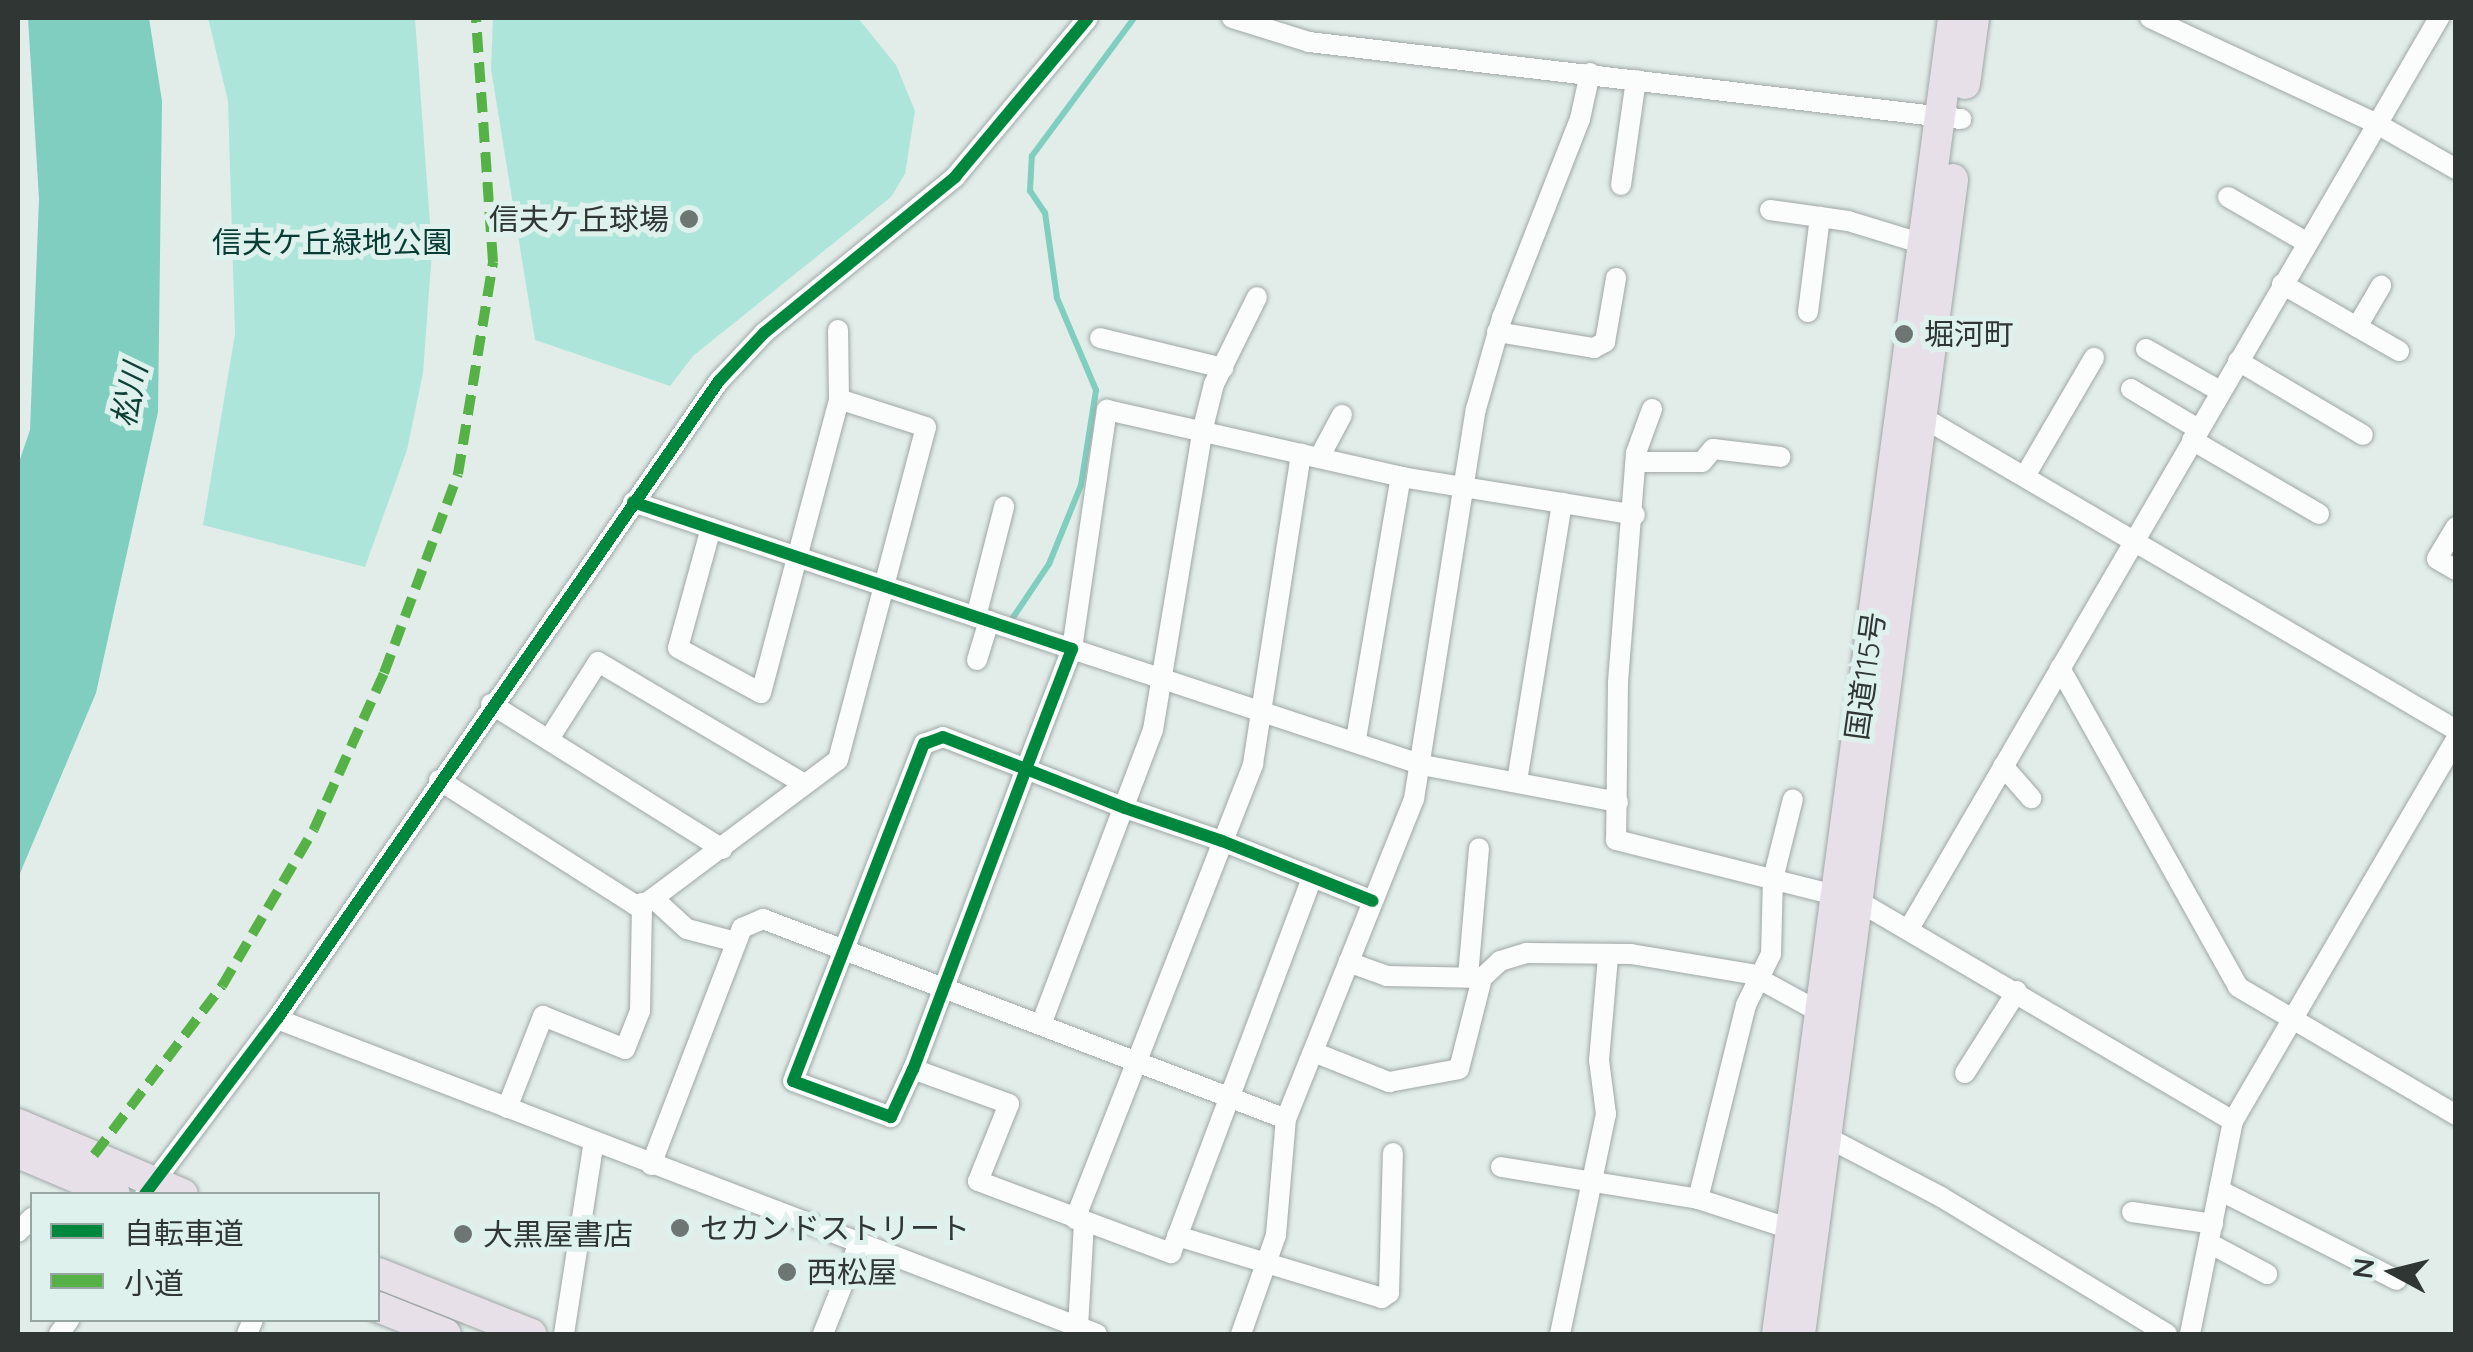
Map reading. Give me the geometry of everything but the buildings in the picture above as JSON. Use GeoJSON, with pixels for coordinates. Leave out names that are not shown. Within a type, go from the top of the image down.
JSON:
{"type":"FeatureCollection","features":[{"type":"Feature","properties":{"kind":"highway","name":"国道115号"},"geometry":{"type":"LineString","coordinates":[[1777,1334],[1791,1230],[1815,1131],[1912,417],[1951,119],[1953,18]]}},
{"type":"Feature","properties":{"kind":"highway","name":"国道115号"},"geometry":{"type":"LineString","coordinates":[[1912,417],[1924,244],[1974,18]]}},
{"type":"Feature","properties":{"kind":"highway","name":"国道115号"},"geometry":{"type":"LineString","coordinates":[[1800,1334],[1815,1131],[1818,1011],[1846,898]]}},
{"type":"Feature","properties":{"kind":"highway"},"geometry":{"type":"LineString","coordinates":[[18,1124],[65,1171],[149,1188]]}},
{"type":"Feature","properties":{"kind":"highway"},"geometry":{"type":"LineString","coordinates":[[18,1153],[112,1192]]}},
{"type":"Feature","properties":{"kind":"highway"},"geometry":{"type":"LineString","coordinates":[[380,1274],[531,1334]]}},
{"type":"Feature","properties":{"kind":"highway"},"geometry":{"type":"LineString","coordinates":[[380,1308],[446,1334]]}},
{"type":"Feature","properties":{"kind":"street"},"geometry":{"type":"LineString","coordinates":[[149,1188],[277,1018],[719,381],[764,333],[955,178],[1088,18]]}},
{"type":"Feature","properties":{"kind":"street"},"geometry":{"type":"LineString","coordinates":[[1232,18],[1309,42],[1951,119]]}},
{"type":"Feature","properties":{"kind":"street"},"geometry":{"type":"LineString","coordinates":[[2150,18],[2377,124],[2456,169]]}},
{"type":"Feature","properties":{"kind":"street"},"geometry":{"type":"LineString","coordinates":[[1910,927],[2438,18]]}},
{"type":"Feature","properties":{"kind":"street"},"geometry":{"type":"LineString","coordinates":[[1241,1334],[1276,1234],[1286,1120],[1316,1053],[1422,765],[1463,486],[1497,332],[1580,120],[1590,73]]}},
{"type":"Feature","properties":{"kind":"street"},"geometry":{"type":"LineString","coordinates":[[1621,185],[1636,80]]}},
{"type":"Feature","properties":{"kind":"street"},"geometry":{"type":"LineString","coordinates":[[2228,198],[2306,242]]}},
{"type":"Feature","properties":{"kind":"street"},"geometry":{"type":"LineString","coordinates":[[1770,210],[1820,217],[1924,244]]}},
{"type":"Feature","properties":{"kind":"street"},"geometry":{"type":"LineString","coordinates":[[1808,312],[1820,217]]}},
{"type":"Feature","properties":{"kind":"street"},"geometry":{"type":"LineString","coordinates":[[1497,332],[1594,348],[1604,342],[1616,278]]}},
{"type":"Feature","properties":{"kind":"street"},"geometry":{"type":"LineString","coordinates":[[2282,284],[2400,351]]}},
{"type":"Feature","properties":{"kind":"street"},"geometry":{"type":"LineString","coordinates":[[2357,327],[2381,286]]}},
{"type":"Feature","properties":{"kind":"street"},"geometry":{"type":"LineString","coordinates":[[1042,1022],[1125,808],[1165,680],[1203,428],[1222,368],[1257,298]]}},
{"type":"Feature","properties":{"kind":"street"},"geometry":{"type":"LineString","coordinates":[[710,528],[678,648],[761,693],[839,400],[838,330]]}},
{"type":"Feature","properties":{"kind":"street"},"geometry":{"type":"LineString","coordinates":[[1100,338],[1222,368]]}},
{"type":"Feature","properties":{"kind":"street"},"geometry":{"type":"LineString","coordinates":[[2146,349],[2220,392]]}},
{"type":"Feature","properties":{"kind":"street"},"geometry":{"type":"LineString","coordinates":[[2025,476],[2094,358]]}},
{"type":"Feature","properties":{"kind":"street"},"geometry":{"type":"LineString","coordinates":[[2238,361],[2362,435]]}},
{"type":"Feature","properties":{"kind":"street"},"geometry":{"type":"LineString","coordinates":[[2131,389],[2319,514]]}},
{"type":"Feature","properties":{"kind":"street"},"geometry":{"type":"LineString","coordinates":[[440,780],[635,905],[648,901],[722,848],[843,750],[926,427],[839,400]]}},
{"type":"Feature","properties":{"kind":"street"},"geometry":{"type":"LineString","coordinates":[[1652,409],[1636,462],[1635,515],[1618,683],[1616,840],[1846,898],[1910,927],[2232,1120]]}},
{"type":"Feature","properties":{"kind":"street"},"geometry":{"type":"LineString","coordinates":[[1373,901],[1222,841],[1125,808],[1026,769],[944,737],[924,744],[793,1081],[891,1118],[913,1069],[944,986],[1026,769],[1072,648],[1107,410],[1203,428],[1400,478],[1635,515]]}},
{"type":"Feature","properties":{"kind":"street"},"geometry":{"type":"LineString","coordinates":[[277,1018],[1076,1329],[1079,1221],[1132,1060],[1253,764],[1260,708],[1310,456],[1342,415]]}},
{"type":"Feature","properties":{"kind":"street"},"geometry":{"type":"LineString","coordinates":[[1912,417],[2025,476],[2456,730]]}},
{"type":"Feature","properties":{"kind":"street"},"geometry":{"type":"LineString","coordinates":[[1636,462],[1702,462],[1713,448],[1781,457]]}},
{"type":"Feature","properties":{"kind":"street"},"geometry":{"type":"LineString","coordinates":[[1356,739],[1400,478]]}},
{"type":"Feature","properties":{"kind":"street"},"geometry":{"type":"LineString","coordinates":[[634,502],[1165,680],[1356,739],[1422,765],[1618,802]]}},
{"type":"Feature","properties":{"kind":"street"},"geometry":{"type":"LineString","coordinates":[[1518,782],[1562,503]]}},
{"type":"Feature","properties":{"kind":"street"},"geometry":{"type":"LineString","coordinates":[[977,660],[1004,508]]}},
{"type":"Feature","properties":{"kind":"street"},"geometry":{"type":"LineString","coordinates":[[2456,527],[2438,559],[2456,570]]}},
{"type":"Feature","properties":{"kind":"street"},"geometry":{"type":"LineString","coordinates":[[549,738],[598,662],[804,784]]}},
{"type":"Feature","properties":{"kind":"street"},"geometry":{"type":"LineString","coordinates":[[2060,668],[2238,987],[2456,1115]]}},
{"type":"Feature","properties":{"kind":"street"},"geometry":{"type":"LineString","coordinates":[[492,704],[722,848]]}},
{"type":"Feature","properties":{"kind":"street"},"geometry":{"type":"LineString","coordinates":[[2190,1334],[2232,1120],[2456,739]]}},
{"type":"Feature","properties":{"kind":"street"},"geometry":{"type":"LineString","coordinates":[[2003,766],[2031,798]]}},
{"type":"Feature","properties":{"kind":"street"},"geometry":{"type":"LineString","coordinates":[[1698,1199],[1756,983],[1771,954],[1773,879],[1793,799]]}},
{"type":"Feature","properties":{"kind":"street"},"geometry":{"type":"LineString","coordinates":[[1316,1053],[1389,1082],[1460,1070],[1475,978],[1479,848]]}},
{"type":"Feature","properties":{"kind":"street"},"geometry":{"type":"LineString","coordinates":[[913,1069],[1008,1104],[978,1181],[1171,1252],[1226,1096],[1312,877]]}},
{"type":"Feature","properties":{"kind":"street"},"geometry":{"type":"LineString","coordinates":[[648,901],[687,929],[736,942]]}},
{"type":"Feature","properties":{"kind":"street"},"geometry":{"type":"LineString","coordinates":[[507,1108],[543,1016],[625,1049],[640,1011],[648,901]]}},
{"type":"Feature","properties":{"kind":"street"},"geometry":{"type":"LineString","coordinates":[[651,1164],[742,928],[763,919],[1042,1022],[1286,1120]]}},
{"type":"Feature","properties":{"kind":"street"},"geometry":{"type":"LineString","coordinates":[[1348,962],[1387,976],[1475,978],[1500,961],[1527,952],[1608,958],[1631,954],[1692,961],[1750,974],[1756,983],[1818,1011]]}},
{"type":"Feature","properties":{"kind":"street"},"geometry":{"type":"LineString","coordinates":[[1560,1334],[1606,1114],[1599,1060],[1608,958]]}},
{"type":"Feature","properties":{"kind":"street"},"geometry":{"type":"LineString","coordinates":[[1965,1073],[2017,991]]}},
{"type":"Feature","properties":{"kind":"street"},"geometry":{"type":"LineString","coordinates":[[1815,1131],[2167,1334]]}},
{"type":"Feature","properties":{"kind":"street"},"geometry":{"type":"LineString","coordinates":[[564,1334],[594,1142]]}},
{"type":"Feature","properties":{"kind":"street"},"geometry":{"type":"LineString","coordinates":[[1177,1236],[1382,1298],[1389,1294],[1393,1153]]}},
{"type":"Feature","properties":{"kind":"street"},"geometry":{"type":"LineString","coordinates":[[1501,1166],[1698,1199],[1791,1230]]}},
{"type":"Feature","properties":{"kind":"street"},"geometry":{"type":"LineString","coordinates":[[2218,1190],[2397,1280]]}},
{"type":"Feature","properties":{"kind":"street"},"geometry":{"type":"LineString","coordinates":[[2132,1212],[2211,1234],[2267,1274]]}},
{"type":"Feature","properties":{"kind":"street"},"geometry":{"type":"LineString","coordinates":[[823,1334],[859,1243]]}},
{"type":"Feature","properties":{"kind":"green space","name":"信夫ケ丘緑地公園"},"geometry":{"type":"Polygon","coordinates":[[[208,18],[415,18],[432,251],[423,373],[407,450],[365,567],[203,525],[235,334],[228,101],[208,18]]]}},
{"type":"Feature","properties":{"kind":"green space","name":"信夫ケ丘球場"},"geometry":{"type":"Polygon","coordinates":[[[493,18],[858,18],[896,65],[915,111],[905,174],[891,197],[693,356],[670,386],[535,340],[491,69],[493,18]]]}},
{"type":"Feature","properties":{"kind":"water","name":"松川"},"geometry":{"type":"Polygon","coordinates":[[[28,18],[149,18],[162,101],[158,412],[96,693],[18,878],[18,465],[30,430],[39,199],[28,18]]]}},
{"type":"Feature","properties":{"kind":"waterway"},"geometry":{"type":"LineString","coordinates":[[1010,622],[1049,564],[1081,485],[1096,390],[1057,298],[1045,213],[1030,191],[1032,156],[1134,18]]}},
{"type":"Feature","properties":{"kind":"marked path"},"geometry":{"type":"LineString","coordinates":[[94,1155],[222,986],[314,829],[384,673],[458,474],[493,262],[476,18]]}},
{"type":"Feature","properties":{"kind":"cycle path"},"geometry":{"type":"LineString","coordinates":[[147,1192],[277,1019],[719,381],[764,333],[955,177],[1088,18]]}},
{"type":"Feature","properties":{"kind":"cycle path"},"geometry":{"type":"LineString","coordinates":[[633,502],[1072,649],[1026,769],[913,1069],[891,1117],[793,1081],[924,744],[943,737],[1026,769],[1125,808],[1222,841],[1373,901]]}},
{"type":"Feature","properties":{"kind":"place","name":"信夫ケ丘球場"},"geometry":{"type":"Point","coordinates":[689,219]}},
{"type":"Feature","properties":{"kind":"place","name":"堀河町"},"geometry":{"type":"Point","coordinates":[1904,334]}},
{"type":"Feature","properties":{"kind":"place","name":"セカンドストリート"},"geometry":{"type":"Point","coordinates":[680,1228]}},
{"type":"Feature","properties":{"kind":"place","name":"大黒屋書店"},"geometry":{"type":"Point","coordinates":[463,1234]}},
{"type":"Feature","properties":{"kind":"place","name":"西松屋"},"geometry":{"type":"Point","coordinates":[787,1272]}}]}
